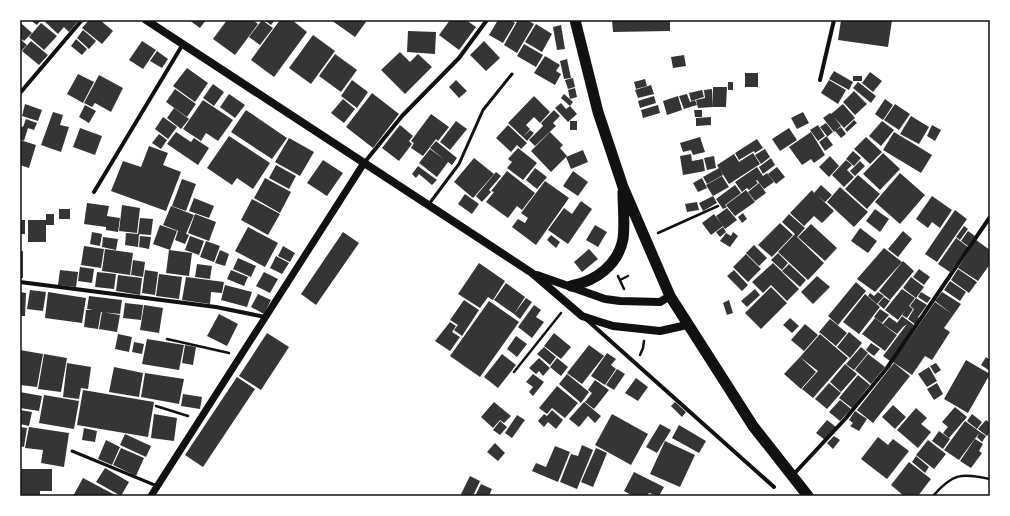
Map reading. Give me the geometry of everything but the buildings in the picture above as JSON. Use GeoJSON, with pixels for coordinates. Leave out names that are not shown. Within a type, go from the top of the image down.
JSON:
{"type":"FeatureCollection","features":[{"type":"Feature","properties":{"kind":"highway"},"geometry":{"type":"LineString","coordinates":[[575,20],[598,112],[624,188],[644,239],[670,296],[753,426],[791,477],[808,496]]}},
{"type":"Feature","properties":{"kind":"highway"},"geometry":{"type":"LineString","coordinates":[[571,286],[604,272],[617,256],[623,239],[624,188]]}},
{"type":"Feature","properties":{"kind":"main road"},"geometry":{"type":"LineString","coordinates":[[146,20],[532,273],[582,316],[613,326],[660,331],[687,324]]}},
{"type":"Feature","properties":{"kind":"main road"},"geometry":{"type":"LineString","coordinates":[[532,273],[605,299],[660,302],[670,296]]}},
{"type":"Feature","properties":{"kind":"street"},"geometry":{"type":"LineString","coordinates":[[20,93],[82,20]]}},
{"type":"Feature","properties":{"kind":"street"},"geometry":{"type":"LineString","coordinates":[[151,496],[364,163],[402,116],[459,58],[487,20]]}},
{"type":"Feature","properties":{"kind":"street"},"geometry":{"type":"LineString","coordinates":[[820,80],[834,20]]}},
{"type":"Feature","properties":{"kind":"street"},"geometry":{"type":"LineString","coordinates":[[94,192],[183,44]]}},
{"type":"Feature","properties":{"kind":"street"},"geometry":{"type":"LineString","coordinates":[[791,477],[846,418],[888,368],[990,217]]}},
{"type":"Feature","properties":{"kind":"street"},"geometry":{"type":"LineString","coordinates":[[20,282],[216,307],[265,317]]}},
{"type":"Feature","properties":{"kind":"street"},"geometry":{"type":"LineString","coordinates":[[582,316],[774,487]]}},
{"type":"Feature","properties":{"kind":"lane"},"geometry":{"type":"LineString","coordinates":[[428,205],[459,164],[483,110],[512,74]]}},
{"type":"Feature","properties":{"kind":"lane"},"geometry":{"type":"LineString","coordinates":[[72,451],[157,486]]}},
{"type":"Feature","properties":{"kind":"path"},"geometry":{"type":"LineString","coordinates":[[644,239],[718,206]]}},
{"type":"Feature","properties":{"kind":"path"},"geometry":{"type":"LineString","coordinates":[[625,292],[620,280],[628,276]]}},
{"type":"Feature","properties":{"kind":"path"},"geometry":{"type":"LineString","coordinates":[[514,372],[568,304]]}},
{"type":"Feature","properties":{"kind":"path"},"geometry":{"type":"LineString","coordinates":[[639,359],[643,348],[644,338]]}},
{"type":"Feature","properties":{"kind":"path"},"geometry":{"type":"LineString","coordinates":[[167,339],[240,356]]}},
{"type":"Feature","properties":{"kind":"path"},"geometry":{"type":"LineString","coordinates":[[156,406],[200,420]]}},
{"type":"Feature","properties":{"kind":"path"},"geometry":{"type":"LineString","coordinates":[[933,496],[944,483],[955,477],[965,475],[990,479]]}}]}
